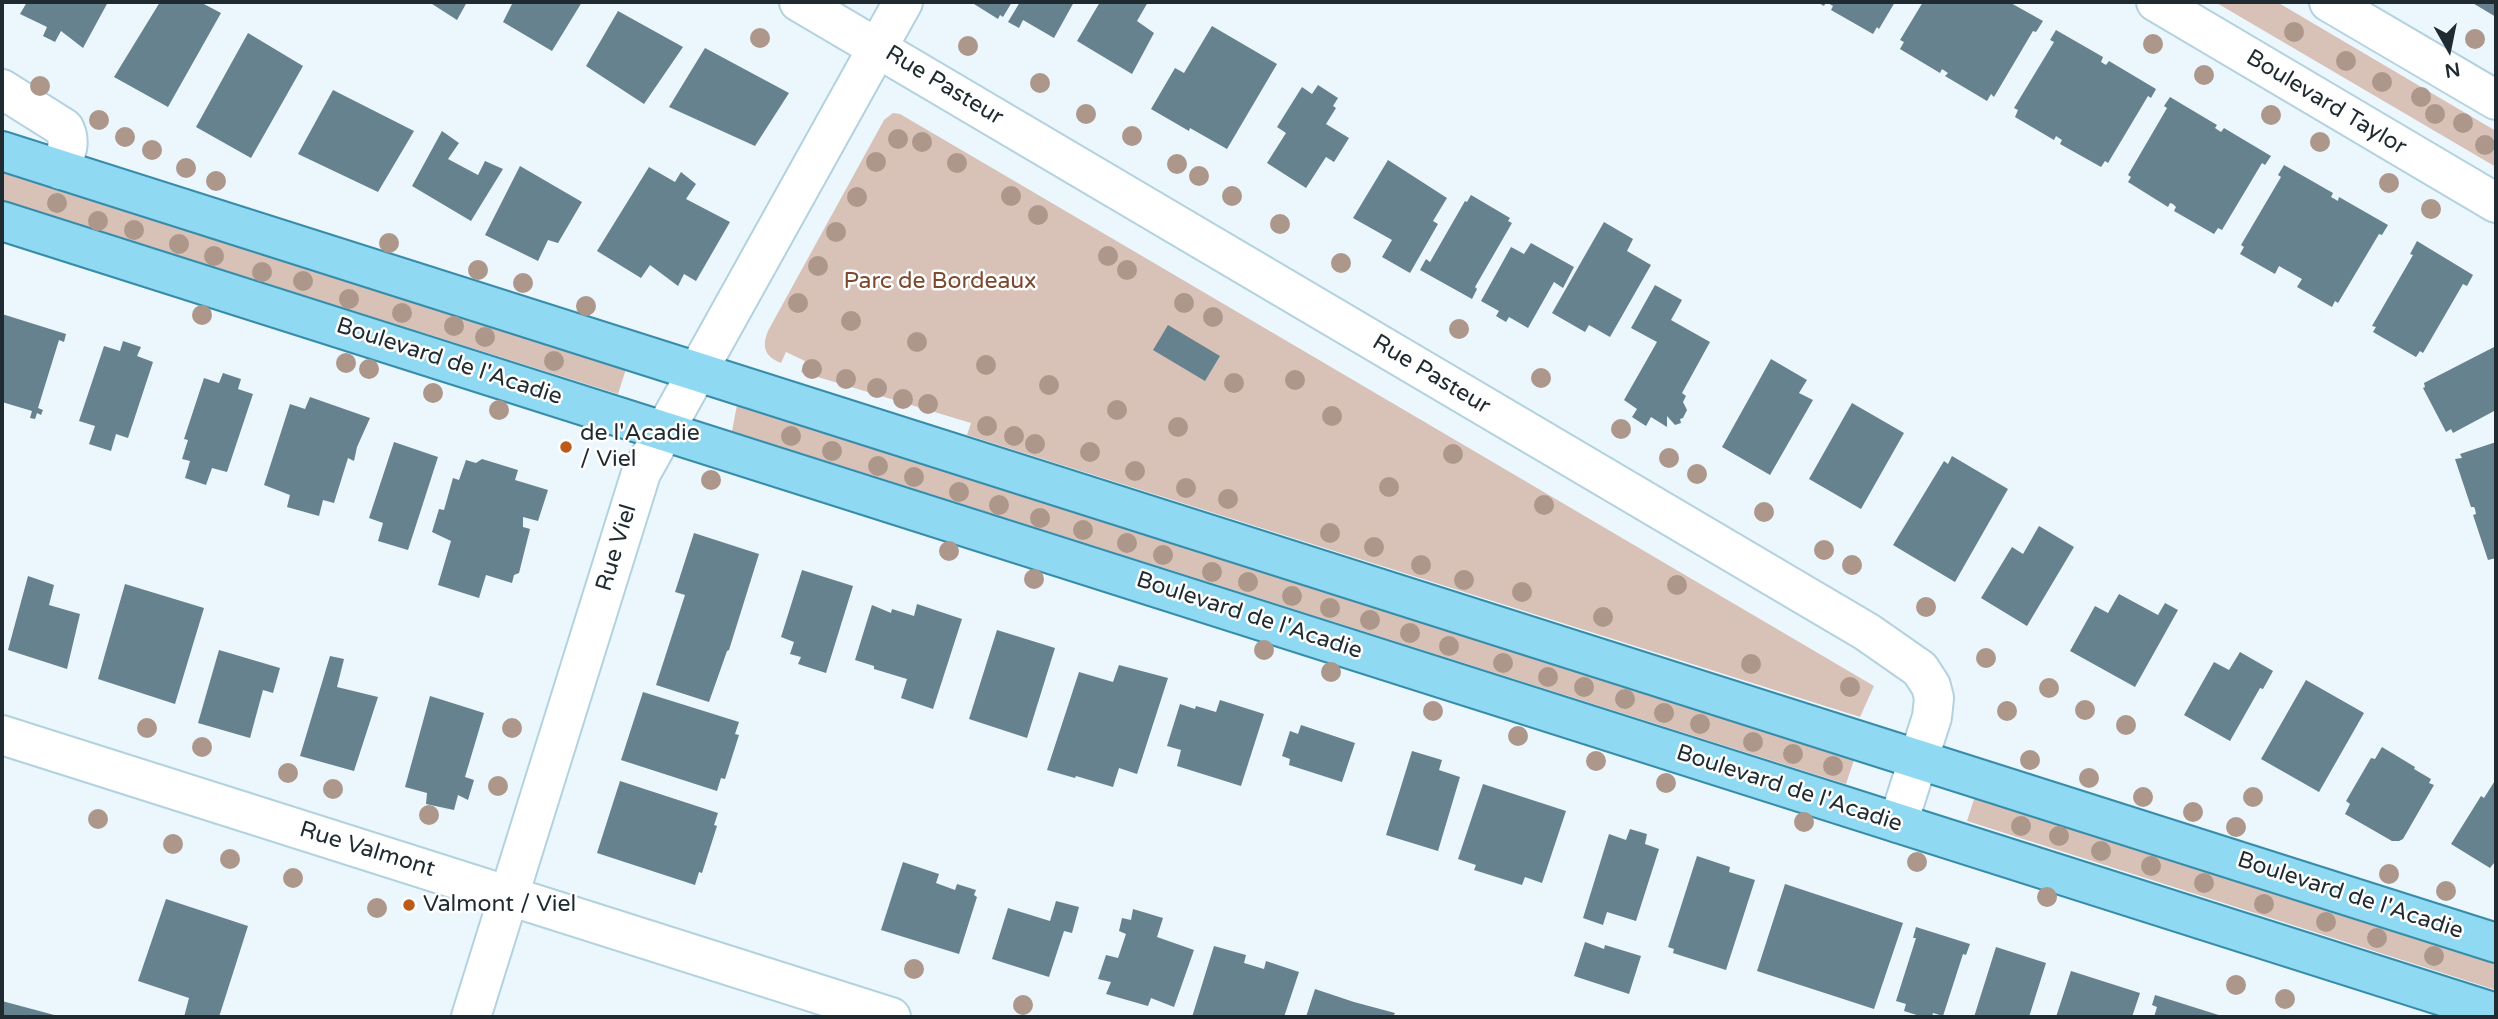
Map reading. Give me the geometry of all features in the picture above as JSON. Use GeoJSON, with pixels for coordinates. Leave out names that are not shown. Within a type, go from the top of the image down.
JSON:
{"type":"FeatureCollection","features":[{"type":"Feature","properties":{"kind":"main road","name":"Boulevard de l'Acadie"},"geometry":{"type":"LineString","coordinates":[[2,151],[2496,943]]}},
{"type":"Feature","properties":{"kind":"main road","name":"Boulevard de l'Acadie"},"geometry":{"type":"LineString","coordinates":[[2,221],[2496,1013]]}},
{"type":"Feature","properties":{"kind":"street","name":"Rue Pasteur"},"geometry":{"type":"LineString","coordinates":[[799,2],[878,46],[1893,649],[1920,669],[1931,686],[1934,698],[1932,718],[1898,823]]}},
{"type":"Feature","properties":{"kind":"street","name":"Rue Viel"},"geometry":{"type":"LineString","coordinates":[[471,1017],[640,473],[902,2]]}},
{"type":"Feature","properties":{"kind":"street","name":"Boulevard Taylor"},"geometry":{"type":"LineString","coordinates":[[2156,2],[2496,203]]}},
{"type":"Feature","properties":{"kind":"street"},"geometry":{"type":"LineString","coordinates":[[2329,2],[2496,100]]}},
{"type":"Feature","properties":{"kind":"street"},"geometry":{"type":"LineString","coordinates":[[2,89],[64,128],[69,144],[61,170]]}},
{"type":"Feature","properties":{"kind":"street","name":"Rue Valmont"},"geometry":{"type":"LineString","coordinates":[[2,735],[891,1017]]}},
{"type":"Feature","properties":{"kind":"green space"},"geometry":{"type":"Polygon","coordinates":[[[2215,2],[2277,2],[2496,131],[2496,167],[2215,2]]]}},
{"type":"Feature","properties":{"kind":"green space","name":"Parc de Bordeaux"},"geometry":{"type":"Polygon","coordinates":[[[893,113],[900,114],[1874,686],[1860,717],[967,435],[971,423],[801,372],[805,361],[786,352],[781,363],[775,360],[768,354],[765,345],[769,329],[884,120],[893,113]]]}},
{"type":"Feature","properties":{"kind":"green space"},"geometry":{"type":"Polygon","coordinates":[[[2,173],[626,369],[618,394],[2,200],[2,173]]]}},
{"type":"Feature","properties":{"kind":"green space"},"geometry":{"type":"Polygon","coordinates":[[[737,405],[1855,757],[1846,784],[732,431],[737,405]]]}},
{"type":"Feature","properties":{"kind":"green space"},"geometry":{"type":"Polygon","coordinates":[[[1975,796],[2496,961],[2496,990],[1967,821],[1975,796]]]}},
{"type":"Feature","properties":{"kind":"building"},"geometry":{"type":"Polygon","coordinates":[[[27,2],[108,2],[83,48],[61,31],[55,42],[43,36],[47,27],[20,14],[27,2]]]}},
{"type":"Feature","properties":{"kind":"building"},"geometry":{"type":"Polygon","coordinates":[[[160,2],[200,2],[221,13],[168,107],[114,77],[160,2]]]}},
{"type":"Feature","properties":{"kind":"building"},"geometry":{"type":"Polygon","coordinates":[[[429,2],[467,2],[457,20],[429,2]]]}},
{"type":"Feature","properties":{"kind":"building"},"geometry":{"type":"Polygon","coordinates":[[[513,2],[582,2],[552,51],[503,22],[513,2]]]}},
{"type":"Feature","properties":{"kind":"building"},"geometry":{"type":"Polygon","coordinates":[[[1012,2],[1003,17],[1000,15],[998,19],[974,4],[1012,2]]]}},
{"type":"Feature","properties":{"kind":"building"},"geometry":{"type":"Polygon","coordinates":[[[1020,2],[1074,2],[1054,38],[1023,20],[1019,28],[1008,22],[1020,2]]]}},
{"type":"Feature","properties":{"kind":"building"},"geometry":{"type":"Polygon","coordinates":[[[1100,2],[1148,2],[1137,21],[1154,33],[1132,74],[1077,41],[1100,2]]]}},
{"type":"Feature","properties":{"kind":"building"},"geometry":{"type":"Polygon","coordinates":[[[1826,2],[1895,2],[1879,29],[1877,27],[1873,34],[1831,10],[1833,6],[1826,2]]]}},
{"type":"Feature","properties":{"kind":"building"},"geometry":{"type":"Polygon","coordinates":[[[1923,2],[2009,2],[2043,21],[2036,32],[2033,31],[1994,97],[1991,94],[1987,101],[1945,76],[1948,73],[1942,69],[1940,73],[1900,49],[1904,42],[1900,40],[1923,2]]]}},
{"type":"Feature","properties":{"kind":"building"},"geometry":{"type":"Polygon","coordinates":[[[2471,2],[2496,2],[2496,17],[2471,2]]]}},
{"type":"Feature","properties":{"kind":"building"},"geometry":{"type":"Polygon","coordinates":[[[618,11],[683,47],[644,104],[586,66],[618,11]]]}},
{"type":"Feature","properties":{"kind":"building"},"geometry":{"type":"Polygon","coordinates":[[[1212,26],[1277,64],[1227,149],[1151,109],[1175,68],[1184,73],[1212,26]]]}},
{"type":"Feature","properties":{"kind":"building"},"geometry":{"type":"Polygon","coordinates":[[[2056,30],[2103,57],[2101,62],[2106,65],[2109,61],[2156,89],[2151,98],[2148,96],[2108,163],[2105,161],[2101,167],[2060,144],[2062,140],[2056,136],[2054,140],[2015,117],[2018,110],[2014,108],[2054,42],[2050,40],[2056,30]]]}},
{"type":"Feature","properties":{"kind":"building"},"geometry":{"type":"Polygon","coordinates":[[[248,33],[303,66],[251,158],[196,127],[248,33]]]}},
{"type":"Feature","properties":{"kind":"building"},"geometry":{"type":"Polygon","coordinates":[[[705,48],[789,93],[755,146],[669,107],[705,48]]]}},
{"type":"Feature","properties":{"kind":"building"},"geometry":{"type":"Polygon","coordinates":[[[1318,85],[1338,98],[1333,106],[1336,108],[1326,124],[1349,138],[1334,162],[1326,157],[1306,188],[1267,163],[1286,133],[1277,127],[1302,87],[1312,94],[1318,85]]]}},
{"type":"Feature","properties":{"kind":"building"},"geometry":{"type":"Polygon","coordinates":[[[333,90],[414,131],[378,192],[298,154],[333,90]]]}},
{"type":"Feature","properties":{"kind":"building"},"geometry":{"type":"Polygon","coordinates":[[[2170,97],[2217,125],[2215,128],[2221,132],[2224,128],[2271,156],[2265,165],[2262,163],[2222,230],[2218,228],[2214,234],[2174,211],[2176,207],[2173,204],[2170,203],[2168,207],[2128,182],[2131,177],[2128,175],[2167,108],[2164,106],[2170,97]]]}},
{"type":"Feature","properties":{"kind":"building"},"geometry":{"type":"Polygon","coordinates":[[[442,131],[459,143],[448,159],[478,175],[485,161],[503,169],[471,221],[412,186],[442,131]]]}},
{"type":"Feature","properties":{"kind":"building"},"geometry":{"type":"Polygon","coordinates":[[[1388,160],[1447,198],[1433,221],[1438,224],[1410,273],[1382,257],[1392,240],[1353,218],[1388,160]]]}},
{"type":"Feature","properties":{"kind":"building"},"geometry":{"type":"Polygon","coordinates":[[[2284,165],[2333,193],[2331,197],[2338,201],[2339,197],[2388,225],[2382,235],[2379,234],[2338,303],[2335,301],[2332,307],[2297,287],[2302,279],[2279,266],[2275,274],[2240,254],[2244,247],[2241,245],[2281,177],[2278,175],[2284,165]]]}},
{"type":"Feature","properties":{"kind":"building"},"geometry":{"type":"Polygon","coordinates":[[[520,166],[582,202],[558,243],[548,240],[538,261],[485,235],[520,166]]]}},
{"type":"Feature","properties":{"kind":"building"},"geometry":{"type":"Polygon","coordinates":[[[649,167],[675,182],[681,172],[696,184],[686,199],[730,222],[696,281],[684,274],[678,286],[650,265],[641,278],[597,251],[649,167]]]}},
{"type":"Feature","properties":{"kind":"building"},"geometry":{"type":"Polygon","coordinates":[[[1471,195],[1510,218],[1508,221],[1512,223],[1475,287],[1477,289],[1472,299],[1420,270],[1426,259],[1430,262],[1471,195]]]}},
{"type":"Feature","properties":{"kind":"building"},"geometry":{"type":"Polygon","coordinates":[[[1604,222],[1633,239],[1627,251],[1651,265],[1610,337],[1589,325],[1585,332],[1552,313],[1604,222]]]}},
{"type":"Feature","properties":{"kind":"building"},"geometry":{"type":"Polygon","coordinates":[[[2417,241],[2473,275],[2467,286],[2463,284],[2423,353],[2420,351],[2416,357],[2373,332],[2376,327],[2372,326],[2413,255],[2410,254],[2417,241]]]}},
{"type":"Feature","properties":{"kind":"building"},"geometry":{"type":"Polygon","coordinates":[[[1531,243],[1574,267],[1563,288],[1554,282],[1528,328],[1509,317],[1506,322],[1496,316],[1499,311],[1481,301],[1511,247],[1524,254],[1531,243]]]}},
{"type":"Feature","properties":{"kind":"building"},"geometry":{"type":"Polygon","coordinates":[[[1655,285],[1682,300],[1671,320],[1710,342],[1682,393],[1686,396],[1683,402],[1687,410],[1680,419],[1681,423],[1675,425],[1667,416],[1667,427],[1651,417],[1646,426],[1632,417],[1637,409],[1624,400],[1657,342],[1631,328],[1655,285]]]}},
{"type":"Feature","properties":{"kind":"building"},"geometry":{"type":"Polygon","coordinates":[[[2,314],[66,334],[64,342],[59,340],[38,408],[43,410],[41,415],[37,413],[35,419],[30,418],[32,411],[2,402],[2,314]]]}},
{"type":"Feature","properties":{"kind":"building"},"geometry":{"type":"Polygon","coordinates":[[[1168,325],[1220,356],[1205,381],[1153,350],[1168,325]]]}},
{"type":"Feature","properties":{"kind":"building"},"geometry":{"type":"Polygon","coordinates":[[[123,341],[141,347],[137,356],[153,362],[128,438],[116,434],[111,451],[89,444],[95,426],[79,421],[104,346],[120,351],[123,341]]]}},
{"type":"Feature","properties":{"kind":"building"},"geometry":{"type":"Polygon","coordinates":[[[2496,346],[2496,410],[2453,433],[2451,429],[2446,432],[2423,388],[2424,383],[2496,346]]]}},
{"type":"Feature","properties":{"kind":"building"},"geometry":{"type":"Polygon","coordinates":[[[1771,359],[1807,380],[1799,393],[1813,400],[1770,475],[1722,447],[1771,359]]]}},
{"type":"Feature","properties":{"kind":"building"},"geometry":{"type":"Polygon","coordinates":[[[223,373],[241,379],[238,389],[253,394],[227,472],[212,468],[206,485],[185,478],[190,461],[182,459],[188,440],[184,439],[204,378],[219,383],[223,373]]]}},
{"type":"Feature","properties":{"kind":"building"},"geometry":{"type":"Polygon","coordinates":[[[310,397],[370,418],[354,461],[348,458],[334,503],[323,500],[319,516],[287,507],[290,495],[264,485],[290,404],[305,409],[310,397]]]}},
{"type":"Feature","properties":{"kind":"building"},"geometry":{"type":"Polygon","coordinates":[[[1852,403],[1904,433],[1861,509],[1809,479],[1852,403]]]}},
{"type":"Feature","properties":{"kind":"building"},"geometry":{"type":"Polygon","coordinates":[[[394,442],[438,457],[408,550],[378,541],[383,523],[369,518],[394,442]]]}},
{"type":"Feature","properties":{"kind":"building"},"geometry":{"type":"Polygon","coordinates":[[[2496,442],[2496,558],[2488,560],[2473,515],[2476,514],[2475,509],[2471,507],[2455,459],[2462,458],[2460,454],[2496,442]]]}},
{"type":"Feature","properties":{"kind":"building"},"geometry":{"type":"Polygon","coordinates":[[[1952,456],[2008,489],[1955,582],[1893,545],[1944,461],[1948,464],[1952,456]]]}},
{"type":"Feature","properties":{"kind":"building"},"geometry":{"type":"Polygon","coordinates":[[[482,459],[518,470],[515,480],[548,490],[538,521],[523,517],[523,527],[530,529],[519,573],[514,575],[512,583],[486,575],[479,598],[438,585],[451,541],[432,532],[439,509],[444,510],[453,478],[459,480],[466,460],[476,463],[482,459]]]}},
{"type":"Feature","properties":{"kind":"building"},"geometry":{"type":"Polygon","coordinates":[[[2039,526],[2074,547],[2027,626],[1981,598],[2012,547],[2023,554],[2039,526]]]}},
{"type":"Feature","properties":{"kind":"building"},"geometry":{"type":"Polygon","coordinates":[[[694,533],[759,554],[729,650],[709,702],[656,685],[685,595],[675,592],[694,533]]]}},
{"type":"Feature","properties":{"kind":"building"},"geometry":{"type":"Polygon","coordinates":[[[802,570],[853,586],[826,673],[798,664],[801,657],[790,654],[794,642],[781,637],[802,570]]]}},
{"type":"Feature","properties":{"kind":"building"},"geometry":{"type":"Polygon","coordinates":[[[28,576],[54,585],[49,605],[80,614],[67,669],[8,650],[28,576]]]}},
{"type":"Feature","properties":{"kind":"building"},"geometry":{"type":"Polygon","coordinates":[[[125,584],[204,608],[175,704],[98,679],[125,584]]]}},
{"type":"Feature","properties":{"kind":"building"},"geometry":{"type":"Polygon","coordinates":[[[2119,594],[2158,615],[2165,603],[2178,610],[2135,687],[2070,651],[2095,606],[2108,613],[2119,594]]]}},
{"type":"Feature","properties":{"kind":"building"},"geometry":{"type":"Polygon","coordinates":[[[917,604],[962,619],[933,709],[901,698],[907,679],[855,660],[872,605],[891,613],[892,609],[914,616],[917,604]]]}},
{"type":"Feature","properties":{"kind":"building"},"geometry":{"type":"Polygon","coordinates":[[[997,630],[1055,648],[1027,738],[969,719],[997,630]]]}},
{"type":"Feature","properties":{"kind":"building"},"geometry":{"type":"Polygon","coordinates":[[[219,650],[280,668],[273,693],[263,690],[250,738],[198,723],[219,650]]]}},
{"type":"Feature","properties":{"kind":"building"},"geometry":{"type":"Polygon","coordinates":[[[2240,652],[2273,671],[2263,689],[2260,688],[2230,741],[2184,715],[2214,662],[2229,670],[2240,652]]]}},
{"type":"Feature","properties":{"kind":"building"},"geometry":{"type":"Polygon","coordinates":[[[330,656],[344,659],[337,687],[378,697],[354,771],[300,756],[330,656]]]}},
{"type":"Feature","properties":{"kind":"building"},"geometry":{"type":"Polygon","coordinates":[[[1119,665],[1168,678],[1137,774],[1119,768],[1113,787],[1047,770],[1079,672],[1113,682],[1119,665]]]}},
{"type":"Feature","properties":{"kind":"building"},"geometry":{"type":"Polygon","coordinates":[[[2306,680],[2364,713],[2319,792],[2261,759],[2306,680]]]}},
{"type":"Feature","properties":{"kind":"building"},"geometry":{"type":"Polygon","coordinates":[[[643,692],[739,722],[735,734],[739,735],[725,779],[721,778],[717,791],[621,760],[643,692]]]}},
{"type":"Feature","properties":{"kind":"building"},"geometry":{"type":"Polygon","coordinates":[[[430,696],[484,713],[465,777],[474,780],[468,800],[458,795],[454,810],[426,804],[427,793],[405,787],[430,696]]]}},
{"type":"Feature","properties":{"kind":"building"},"geometry":{"type":"Polygon","coordinates":[[[1220,700],[1264,714],[1241,786],[1177,766],[1181,750],[1167,746],[1180,704],[1216,712],[1220,700]]]}},
{"type":"Feature","properties":{"kind":"building"},"geometry":{"type":"Polygon","coordinates":[[[1301,725],[1355,743],[1342,782],[1289,765],[1290,759],[1282,756],[1290,731],[1298,734],[1301,725]]]}},
{"type":"Feature","properties":{"kind":"building"},"geometry":{"type":"Polygon","coordinates":[[[2382,747],[2415,767],[2414,769],[2431,779],[2429,783],[2434,785],[2403,839],[2399,841],[2392,841],[2345,814],[2350,804],[2346,801],[2371,758],[2375,759],[2382,747]]]}},
{"type":"Feature","properties":{"kind":"building"},"geometry":{"type":"Polygon","coordinates":[[[1412,751],[1442,760],[1439,770],[1460,777],[1438,851],[1386,835],[1412,751]]]}},
{"type":"Feature","properties":{"kind":"building"},"geometry":{"type":"Polygon","coordinates":[[[2496,779],[2496,865],[2494,863],[2490,868],[2451,844],[2481,796],[2484,798],[2496,779]]]}},
{"type":"Feature","properties":{"kind":"building"},"geometry":{"type":"Polygon","coordinates":[[[620,781],[718,813],[714,825],[717,826],[702,873],[699,872],[695,885],[597,853],[620,781]]]}},
{"type":"Feature","properties":{"kind":"building"},"geometry":{"type":"Polygon","coordinates":[[[1483,784],[1566,811],[1542,883],[1525,877],[1522,885],[1474,870],[1476,865],[1458,859],[1483,784]]]}},
{"type":"Feature","properties":{"kind":"building"},"geometry":{"type":"Polygon","coordinates":[[[1630,829],[1647,834],[1645,844],[1659,849],[1636,921],[1607,912],[1603,925],[1583,918],[1609,834],[1626,840],[1630,829]]]}},
{"type":"Feature","properties":{"kind":"building"},"geometry":{"type":"Polygon","coordinates":[[[1697,856],[1730,867],[1729,872],[1755,880],[1726,970],[1673,953],[1674,949],[1668,947],[1697,856]]]}},
{"type":"Feature","properties":{"kind":"building"},"geometry":{"type":"Polygon","coordinates":[[[903,862],[939,874],[936,883],[955,890],[957,884],[976,890],[974,895],[977,897],[959,954],[881,930],[903,862]]]}},
{"type":"Feature","properties":{"kind":"building"},"geometry":{"type":"Polygon","coordinates":[[[1785,884],[1903,923],[1874,1009],[1757,971],[1785,884]]]}},
{"type":"Feature","properties":{"kind":"building"},"geometry":{"type":"Polygon","coordinates":[[[166,899],[248,926],[219,1017],[184,1017],[189,998],[138,981],[166,899]]]}},
{"type":"Feature","properties":{"kind":"building"},"geometry":{"type":"Polygon","coordinates":[[[1056,901],[1079,907],[1072,933],[1064,931],[1049,977],[992,959],[1008,908],[1050,921],[1056,901]]]}},
{"type":"Feature","properties":{"kind":"building"},"geometry":{"type":"Polygon","coordinates":[[[1133,909],[1163,918],[1157,937],[1194,950],[1174,1007],[1151,998],[1148,1006],[1106,994],[1111,982],[1098,979],[1106,955],[1118,958],[1126,934],[1119,931],[1122,918],[1131,920],[1133,909]]]}},
{"type":"Feature","properties":{"kind":"building"},"geometry":{"type":"Polygon","coordinates":[[[1916,927],[1970,944],[1966,955],[1963,954],[1943,1016],[1933,1013],[1932,1017],[1923,1017],[1904,1011],[1906,1004],[1896,1001],[1916,938],[1913,938],[1916,927]]]}},
{"type":"Feature","properties":{"kind":"building"},"geometry":{"type":"Polygon","coordinates":[[[1585,942],[1604,949],[1605,945],[1641,956],[1629,994],[1574,976],[1585,942]]]}},
{"type":"Feature","properties":{"kind":"building"},"geometry":{"type":"Polygon","coordinates":[[[1214,946],[1246,955],[1244,963],[1264,969],[1266,961],[1299,972],[1284,1017],[1192,1017],[1214,946]]]}},
{"type":"Feature","properties":{"kind":"building"},"geometry":{"type":"Polygon","coordinates":[[[1996,947],[2046,963],[2029,1017],[1974,1017],[1996,947]]]}},
{"type":"Feature","properties":{"kind":"building"},"geometry":{"type":"Polygon","coordinates":[[[2071,971],[2140,993],[2132,1017],[2056,1017],[2071,971]]]}},
{"type":"Feature","properties":{"kind":"building"},"geometry":{"type":"Polygon","coordinates":[[[1315,989],[1395,1013],[1393,1017],[1306,1017],[1315,989]]]}},
{"type":"Feature","properties":{"kind":"building"},"geometry":{"type":"Polygon","coordinates":[[[2155,995],[2225,1017],[2154,1017],[2157,1007],[2152,1005],[2155,995]]]}},
{"type":"Feature","properties":{"kind":"building"},"geometry":{"type":"Polygon","coordinates":[[[2,1001],[58,1016],[58,1017],[2,1017],[2,1001]]]}},
{"type":"Feature","properties":{"kind":"place","name":"de l'Acadie / Viel"},"geometry":{"type":"Point","coordinates":[566,447]}},
{"type":"Feature","properties":{"kind":"place","name":"Valmont / Viel"},"geometry":{"type":"Point","coordinates":[409,905]}}]}
